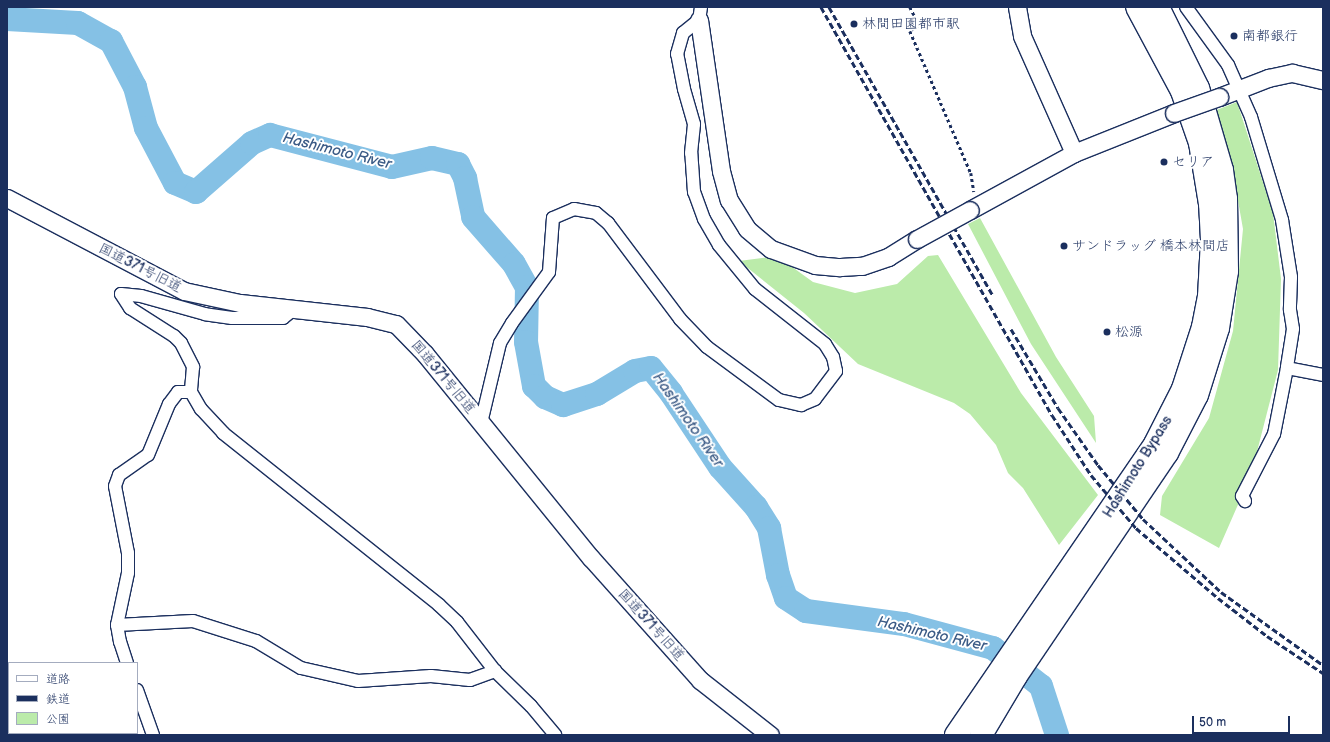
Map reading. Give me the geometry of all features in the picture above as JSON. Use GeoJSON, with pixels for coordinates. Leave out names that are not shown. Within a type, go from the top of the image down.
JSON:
{"type":"FeatureCollection","features":[{"type":"Feature","properties":{"kind":"highway","name":"Hashimoto Bypass"},"geometry":{"type":"LineString","coordinates":[[981,735],[1170,417],[1194,357],[1209,297],[1212,233],[1200,143],[1182,91],[1137,7]]}},
{"type":"Feature","properties":{"kind":"highway","name":"Hashimoto Bypass"},"geometry":{"type":"LineString","coordinates":[[956,735],[1148,483],[1184,425],[1210,360],[1224,297],[1227,264],[1226,199],[1216,143],[1198,88],[1158,7]]}},
{"type":"Feature","properties":{"kind":"street"},"geometry":{"type":"LineString","coordinates":[[1017,7],[1022,36],[1074,153]]}},
{"type":"Feature","properties":{"kind":"street"},"geometry":{"type":"LineString","coordinates":[[1186,7],[1228,64],[1237,90],[1251,116],[1282,220],[1290,277],[1290,310],[1293,329],[1274,434],[1242,496],[1245,501]]}},
{"type":"Feature","properties":{"kind":"street"},"geometry":{"type":"LineString","coordinates":[[700,13],[721,171],[729,200],[747,230],[771,249],[815,265],[840,267],[862,266],[888,257],[917,238],[1074,153],[1174,113],[1268,78],[1292,73],[1323,80]]}},
{"type":"Feature","properties":{"kind":"street"},"geometry":{"type":"LineString","coordinates":[[481,423],[500,343],[512,323],[549,272],[553,218],[574,209],[596,213],[608,223],[680,320],[707,347],[779,400],[801,405],[815,399],[836,371],[833,357],[825,344],[755,289],[719,245],[704,220],[694,192],[691,153],[694,124],[684,88],[677,54],[683,33],[700,13]]}},
{"type":"Feature","properties":{"kind":"street","name":"国道371号旧道"},"geometry":{"type":"LineString","coordinates":[[7,198],[184,291],[240,303],[367,316],[396,324],[481,423],[591,558],[700,680],[770,735]]}},
{"type":"Feature","properties":{"kind":"street"},"geometry":{"type":"LineString","coordinates":[[294,309],[283,318],[232,318],[205,314],[140,296],[121,294],[130,308],[174,336],[181,343],[193,366],[191,392],[201,409],[240,448],[439,605],[457,622],[495,671],[531,706],[555,735]]}},
{"type":"Feature","properties":{"kind":"street"},"geometry":{"type":"LineString","coordinates":[[1287,368],[1323,375]]}},
{"type":"Feature","properties":{"kind":"street"},"geometry":{"type":"LineString","coordinates":[[127,662],[120,642],[117,625],[128,573],[128,553],[115,486],[119,475],[148,455],[169,404],[178,392],[191,392]]}},
{"type":"Feature","properties":{"kind":"street"},"geometry":{"type":"LineString","coordinates":[[117,625],[193,621],[256,642],[301,668],[358,681],[431,676],[470,680],[495,671]]}},
{"type":"Feature","properties":{"kind":"street"},"geometry":{"type":"LineString","coordinates":[[138,693],[153,735]]}},
{"type":"Feature","properties":{"kind":"path"},"geometry":{"type":"LineString","coordinates":[[910,7],[919,24],[910,31],[971,173],[973,208]]}},
{"type":"Feature","properties":{"kind":"green space"},"geometry":{"type":"Polygon","coordinates":[[[1237,102],[1273,213],[1281,279],[1278,370],[1251,475],[1219,548],[1160,515],[1162,496],[1209,418],[1233,331],[1243,229],[1231,161],[1214,111],[1237,102]]]}},
{"type":"Feature","properties":{"kind":"green space"},"geometry":{"type":"Polygon","coordinates":[[[980,218],[1056,357],[1094,416],[1096,443],[1031,344],[968,224],[980,218]]]}},
{"type":"Feature","properties":{"kind":"green space"},"geometry":{"type":"Polygon","coordinates":[[[938,255],[1021,393],[1098,495],[1059,545],[1023,488],[1008,473],[996,445],[970,414],[954,403],[858,364],[804,313],[739,261],[769,257],[788,264],[813,282],[855,293],[897,284],[928,256],[938,255]]]}},
{"type":"Feature","properties":{"kind":"waterway","name":"Hashimoto River"},"geometry":{"type":"LineString","coordinates":[[7,19],[78,23],[111,41],[135,87],[146,128],[175,183],[196,192],[252,143],[270,135],[392,167],[432,158],[458,164],[465,178],[473,217],[514,264],[527,287],[526,342],[534,386],[545,397],[563,405],[597,394],[635,371],[651,368],[671,393],[720,467],[756,507],[769,528],[778,575],[786,598],[806,611],[904,624],[993,648],[1041,686],[1057,735]]}},
{"type":"Feature","properties":{"kind":"railway"},"geometry":{"type":"LineString","coordinates":[[821,7],[1052,415],[1091,475],[1136,528],[1218,598],[1267,636],[1323,673]]}},
{"type":"Feature","properties":{"kind":"railway"},"geometry":{"type":"LineString","coordinates":[[829,7],[993,296]]}},
{"type":"Feature","properties":{"kind":"railway"},"geometry":{"type":"LineString","coordinates":[[1011,329],[1058,408],[1098,465],[1143,519],[1221,592],[1323,665]]}},
{"type":"Feature","properties":{"kind":"place","name":"林間田園都市駅"},"geometry":{"type":"Point","coordinates":[854,24]}},
{"type":"Feature","properties":{"kind":"place","name":"南都銀行"},"geometry":{"type":"Point","coordinates":[1234,36]}},
{"type":"Feature","properties":{"kind":"place","name":"セリア"},"geometry":{"type":"Point","coordinates":[1164,162]}},
{"type":"Feature","properties":{"kind":"place","name":"サンドラッグ 橋本林間店"},"geometry":{"type":"Point","coordinates":[1064,246]}},
{"type":"Feature","properties":{"kind":"place","name":"松源"},"geometry":{"type":"Point","coordinates":[1107,332]}}]}
